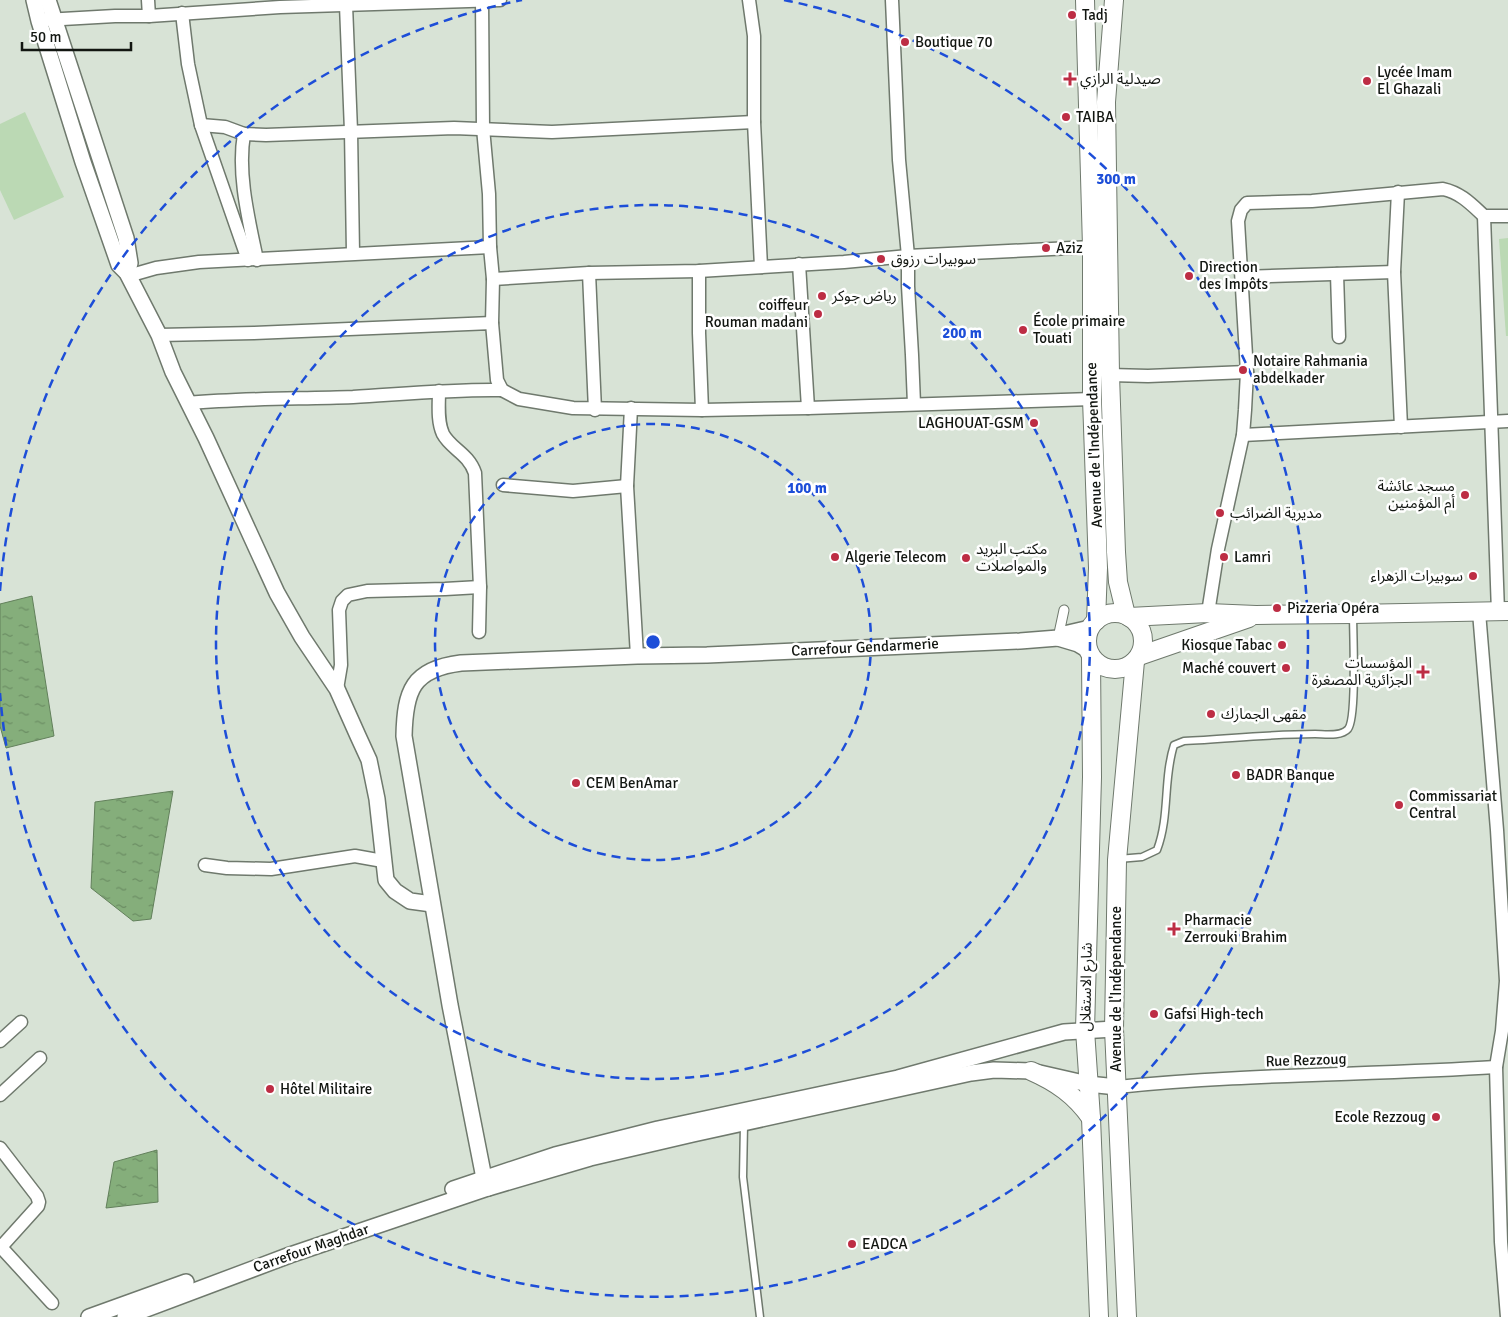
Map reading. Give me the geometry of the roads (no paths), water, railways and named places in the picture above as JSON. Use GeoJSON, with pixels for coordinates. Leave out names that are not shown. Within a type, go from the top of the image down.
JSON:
{"type":"FeatureCollection","features":[{"type":"Feature","properties":{"kind":"main road","name":"Avenue de l'Indépendance"},"geometry":{"type":"LineString","coordinates":[[1085,0],[1092,247],[1092,399],[1098,568],[1093,624]]}},
{"type":"Feature","properties":{"kind":"main road","name":"Avenue de l'Indépendance"},"geometry":{"type":"LineString","coordinates":[[1114,0],[1106,102],[1110,375],[1118,582],[1128,616]]}},
{"type":"Feature","properties":{"kind":"main road","name":"Carrefour Gendarmerie"},"geometry":{"type":"LineString","coordinates":[[1093,624],[1110,614],[1128,616],[1208,613],[1256,615],[1503,611]]}},
{"type":"Feature","properties":{"kind":"main road"},"geometry":{"type":"LineString","coordinates":[[1093,624],[1087,643],[1090,653],[1097,663],[1112,669],[1120,669],[1137,659],[1256,615]]}},
{"type":"Feature","properties":{"kind":"main road"},"geometry":{"type":"LineString","coordinates":[[1128,616],[1136,622],[1141,630],[1143,639],[1142,648],[1137,659]]}},
{"type":"Feature","properties":{"kind":"main road","name":"شارع الاستقلال"},"geometry":{"type":"LineString","coordinates":[[1090,653],[1092,777],[1085,1030],[1096,1219],[1099,1314]]}},
{"type":"Feature","properties":{"kind":"main road","name":"Avenue de l'Indépendance"},"geometry":{"type":"LineString","coordinates":[[1126,1313],[1114,1029],[1116,860],[1137,659]]}},
{"type":"Feature","properties":{"kind":"main road"},"geometry":{"type":"LineString","coordinates":[[1031,1071],[1049,1079],[1066,1090],[1080,1103],[1091,1118]]}},
{"type":"Feature","properties":{"kind":"main road"},"geometry":{"type":"LineString","coordinates":[[1096,1219],[1122,1218]]}},
{"type":"Feature","properties":{"kind":"main road"},"geometry":{"type":"LineString","coordinates":[[1099,1314],[1126,1313]]}},
{"type":"Feature","properties":{"kind":"street"},"geometry":{"type":"LineString","coordinates":[[34,0],[46,20],[104,224],[119,265],[128,275],[158,335],[173,372],[277,593],[302,636],[337,689],[369,760],[377,799],[386,880],[395,891],[410,901],[432,904]]}},
{"type":"Feature","properties":{"kind":"street"},"geometry":{"type":"LineString","coordinates":[[46,20],[48,0]]}},
{"type":"Feature","properties":{"kind":"street"},"geometry":{"type":"LineString","coordinates":[[148,0],[149,16]]}},
{"type":"Feature","properties":{"kind":"street"},"geometry":{"type":"LineString","coordinates":[[482,0],[483,128],[490,194],[490,247],[493,279],[492,323],[497,380],[502,390]]}},
{"type":"Feature","properties":{"kind":"street"},"geometry":{"type":"LineString","coordinates":[[46,20],[149,16],[280,4],[346,5],[414,1],[500,0]]}},
{"type":"Feature","properties":{"kind":"street"},"geometry":{"type":"LineString","coordinates":[[749,0],[754,36],[754,122],[760,267]]}},
{"type":"Feature","properties":{"kind":"street"},"geometry":{"type":"LineString","coordinates":[[892,0],[899,160],[908,256],[914,404]]}},
{"type":"Feature","properties":{"kind":"street"},"geometry":{"type":"LineString","coordinates":[[346,5],[353,254]]}},
{"type":"Feature","properties":{"kind":"street"},"geometry":{"type":"LineString","coordinates":[[182,13],[188,64],[201,125],[252,260]]}},
{"type":"Feature","properties":{"kind":"street"},"geometry":{"type":"LineString","coordinates":[[201,125],[225,127],[244,134],[266,135],[483,128],[552,132],[754,122]]}},
{"type":"Feature","properties":{"kind":"street"},"geometry":{"type":"LineString","coordinates":[[244,134],[242,158],[252,260]]}},
{"type":"Feature","properties":{"kind":"street"},"geometry":{"type":"LineString","coordinates":[[1208,613],[1218,549],[1243,435],[1246,372],[1238,220],[1241,210],[1247,203],[1312,201],[1443,189],[1454,191],[1462,196],[1484,216],[1508,216]]}},
{"type":"Feature","properties":{"kind":"street"},"geometry":{"type":"LineString","coordinates":[[1398,192],[1394,272],[1400,427]]}},
{"type":"Feature","properties":{"kind":"street"},"geometry":{"type":"LineString","coordinates":[[1484,216],[1490,421],[1503,611]]}},
{"type":"Feature","properties":{"kind":"street"},"geometry":{"type":"LineString","coordinates":[[128,275],[199,262],[490,247]]}},
{"type":"Feature","properties":{"kind":"street"},"geometry":{"type":"LineString","coordinates":[[493,279],[589,273],[699,271],[908,256],[1092,247]]}},
{"type":"Feature","properties":{"kind":"street"},"geometry":{"type":"LineString","coordinates":[[799,264],[808,408]]}},
{"type":"Feature","properties":{"kind":"street"},"geometry":{"type":"LineString","coordinates":[[699,271],[702,410]]}},
{"type":"Feature","properties":{"kind":"street"},"geometry":{"type":"LineString","coordinates":[[1242,277],[1394,272]]}},
{"type":"Feature","properties":{"kind":"street"},"geometry":{"type":"LineString","coordinates":[[589,273],[595,410]]}},
{"type":"Feature","properties":{"kind":"street"},"geometry":{"type":"LineString","coordinates":[[1337,274],[1338,337]]}},
{"type":"Feature","properties":{"kind":"street"},"geometry":{"type":"LineString","coordinates":[[158,335],[492,323]]}},
{"type":"Feature","properties":{"kind":"street"},"geometry":{"type":"LineString","coordinates":[[1110,375],[1148,376],[1246,372]]}},
{"type":"Feature","properties":{"kind":"street"},"geometry":{"type":"LineString","coordinates":[[189,403],[439,391],[502,390],[519,400],[595,410],[631,408],[702,410],[808,408],[1092,399]]}},
{"type":"Feature","properties":{"kind":"street"},"geometry":{"type":"LineString","coordinates":[[439,391],[440,426],[443,434],[472,463],[475,473],[480,586],[479,632]]}},
{"type":"Feature","properties":{"kind":"street"},"geometry":{"type":"LineString","coordinates":[[631,408],[627,486],[637,656]]}},
{"type":"Feature","properties":{"kind":"street"},"geometry":{"type":"LineString","coordinates":[[1243,435],[1508,421]]}},
{"type":"Feature","properties":{"kind":"street"},"geometry":{"type":"LineString","coordinates":[[503,485],[573,491],[627,486]]}},
{"type":"Feature","properties":{"kind":"street"},"geometry":{"type":"LineString","coordinates":[[337,689],[341,664],[339,610],[342,601],[348,595],[367,591],[480,586]]}},
{"type":"Feature","properties":{"kind":"street"},"geometry":{"type":"LineString","coordinates":[[1064,610],[1058,638],[1078,644],[1090,653]]}},
{"type":"Feature","properties":{"kind":"street"},"geometry":{"type":"LineString","coordinates":[[1479,612],[1503,829],[1506,981],[1505,1011],[1496,1067],[1501,1242],[1506,1317]]}},
{"type":"Feature","properties":{"kind":"street","name":"Carrefour Gendarmerie"},"geometry":{"type":"LineString","coordinates":[[486,1183],[450,1005],[429,878],[410,781],[404,736],[404,720],[410,691],[418,680],[433,670],[461,663],[707,655],[1058,638],[1093,624]]}},
{"type":"Feature","properties":{"kind":"street"},"geometry":{"type":"LineString","coordinates":[[206,865],[227,868],[271,869],[355,856],[383,862]]}},
{"type":"Feature","properties":{"kind":"street"},"geometry":{"type":"LineString","coordinates":[[0,1041],[21,1022]]}},
{"type":"Feature","properties":{"kind":"street"},"geometry":{"type":"LineString","coordinates":[[88,1317],[486,1183],[555,1155],[658,1129],[898,1078],[1046,1036],[1085,1030],[1114,1029]]}},
{"type":"Feature","properties":{"kind":"street"},"geometry":{"type":"LineString","coordinates":[[0,1095],[40,1058]]}},
{"type":"Feature","properties":{"kind":"street","name":"Rue Rezzoug"},"geometry":{"type":"LineString","coordinates":[[1117,1087],[1162,1082],[1382,1074],[1496,1067]]}},
{"type":"Feature","properties":{"kind":"street"},"geometry":{"type":"LineString","coordinates":[[486,1183],[971,1072],[994,1070],[1031,1071],[1088,1084],[1117,1087]]}},
{"type":"Feature","properties":{"kind":"street"},"geometry":{"type":"LineString","coordinates":[[0,1148],[37,1196],[39,1202],[38,1206],[0,1246],[52,1303]]}},
{"type":"Feature","properties":{"kind":"street","name":"Carrefour Maghdar"},"geometry":{"type":"LineString","coordinates":[[125,1317],[290,1254],[486,1183]]}},
{"type":"Feature","properties":{"kind":"lane"},"geometry":{"type":"LineString","coordinates":[[1116,860],[1142,857],[1157,850],[1165,816],[1170,756],[1174,745],[1184,741],[1303,734],[1341,734],[1348,729],[1352,720],[1353,614]]}},
{"type":"Feature","properties":{"kind":"lane"},"geometry":{"type":"LineString","coordinates":[[744,1123],[743,1177],[760,1317]]}},
{"type":"Feature","properties":{"kind":"water"},"geometry":{"type":"Polygon","coordinates":[[[32,596],[54,736],[6,748],[0,726],[0,604],[32,596]]]}},
{"type":"Feature","properties":{"kind":"water"},"geometry":{"type":"Polygon","coordinates":[[[173,791],[151,919],[133,921],[91,888],[95,802],[173,791]]]}},
{"type":"Feature","properties":{"kind":"water"},"geometry":{"type":"Polygon","coordinates":[[[157,1150],[158,1202],[106,1208],[114,1162],[157,1150]]]}},
{"type":"Feature","properties":{"kind":"place","name":"Tadj"},"geometry":{"type":"Point","coordinates":[1072,15]}},
{"type":"Feature","properties":{"kind":"place","name":"Boutique 70"},"geometry":{"type":"Point","coordinates":[905,42]}},
{"type":"Feature","properties":{"kind":"place","name":"صيدلية الرازي"},"geometry":{"type":"Point","coordinates":[1070,79]}},
{"type":"Feature","properties":{"kind":"place","name":"Lycée Imam El Ghazali"},"geometry":{"type":"Point","coordinates":[1367,81]}},
{"type":"Feature","properties":{"kind":"place","name":"TAIBA"},"geometry":{"type":"Point","coordinates":[1066,117]}},
{"type":"Feature","properties":{"kind":"place","name":"Aziz"},"geometry":{"type":"Point","coordinates":[1046,248]}},
{"type":"Feature","properties":{"kind":"place","name":"سوبيرات رزوق"},"geometry":{"type":"Point","coordinates":[881,259]}},
{"type":"Feature","properties":{"kind":"place","name":"Direction des Impôts"},"geometry":{"type":"Point","coordinates":[1189,276]}},
{"type":"Feature","properties":{"kind":"place","name":"رياض جوكر"},"geometry":{"type":"Point","coordinates":[822,296]}},
{"type":"Feature","properties":{"kind":"place","name":"coiffeur Rouman madani"},"geometry":{"type":"Point","coordinates":[818,314]}},
{"type":"Feature","properties":{"kind":"place","name":"École primaire Touati"},"geometry":{"type":"Point","coordinates":[1023,330]}},
{"type":"Feature","properties":{"kind":"place","name":"Notaire Rahmania abdelkader"},"geometry":{"type":"Point","coordinates":[1243,370]}},
{"type":"Feature","properties":{"kind":"place","name":"LAGHOUAT-GSM"},"geometry":{"type":"Point","coordinates":[1034,423]}},
{"type":"Feature","properties":{"kind":"place","name":"مسجد عائشة أم المؤمنين"},"geometry":{"type":"Point","coordinates":[1465,495]}},
{"type":"Feature","properties":{"kind":"place","name":"مديرية الضرائب"},"geometry":{"type":"Point","coordinates":[1220,513]}},
{"type":"Feature","properties":{"kind":"place","name":"Algerie Telecom"},"geometry":{"type":"Point","coordinates":[835,557]}},
{"type":"Feature","properties":{"kind":"place","name":"Lamri"},"geometry":{"type":"Point","coordinates":[1224,557]}},
{"type":"Feature","properties":{"kind":"place","name":"مكتب البريد والمواصلات"},"geometry":{"type":"Point","coordinates":[966,558]}},
{"type":"Feature","properties":{"kind":"place","name":"سوبيرات الزهراء"},"geometry":{"type":"Point","coordinates":[1473,576]}},
{"type":"Feature","properties":{"kind":"place","name":"Pizzeria Opéra"},"geometry":{"type":"Point","coordinates":[1277,608]}},
{"type":"Feature","properties":{"kind":"place","name":"Kiosque Tabac"},"geometry":{"type":"Point","coordinates":[1282,645]}},
{"type":"Feature","properties":{"kind":"place","name":"Maché couvert"},"geometry":{"type":"Point","coordinates":[1286,668]}},
{"type":"Feature","properties":{"kind":"place","name":"المؤسسات الجزائرية المصغرة"},"geometry":{"type":"Point","coordinates":[1423,672]}},
{"type":"Feature","properties":{"kind":"place","name":"مقهى الجمارك"},"geometry":{"type":"Point","coordinates":[1211,714]}},
{"type":"Feature","properties":{"kind":"place","name":"BADR Banque"},"geometry":{"type":"Point","coordinates":[1236,775]}},
{"type":"Feature","properties":{"kind":"place","name":"CEM BenAmar"},"geometry":{"type":"Point","coordinates":[576,783]}},
{"type":"Feature","properties":{"kind":"place","name":"Commissariat Central"},"geometry":{"type":"Point","coordinates":[1399,805]}},
{"type":"Feature","properties":{"kind":"place","name":"Pharmacie Zerrouki Brahim"},"geometry":{"type":"Point","coordinates":[1174,929]}},
{"type":"Feature","properties":{"kind":"place","name":"Gafsi High-tech"},"geometry":{"type":"Point","coordinates":[1154,1014]}},
{"type":"Feature","properties":{"kind":"place","name":"Hôtel Militaire"},"geometry":{"type":"Point","coordinates":[270,1089]}},
{"type":"Feature","properties":{"kind":"place","name":"Ecole Rezzoug"},"geometry":{"type":"Point","coordinates":[1436,1117]}},
{"type":"Feature","properties":{"kind":"place","name":"EADCA"},"geometry":{"type":"Point","coordinates":[852,1244]}}]}
